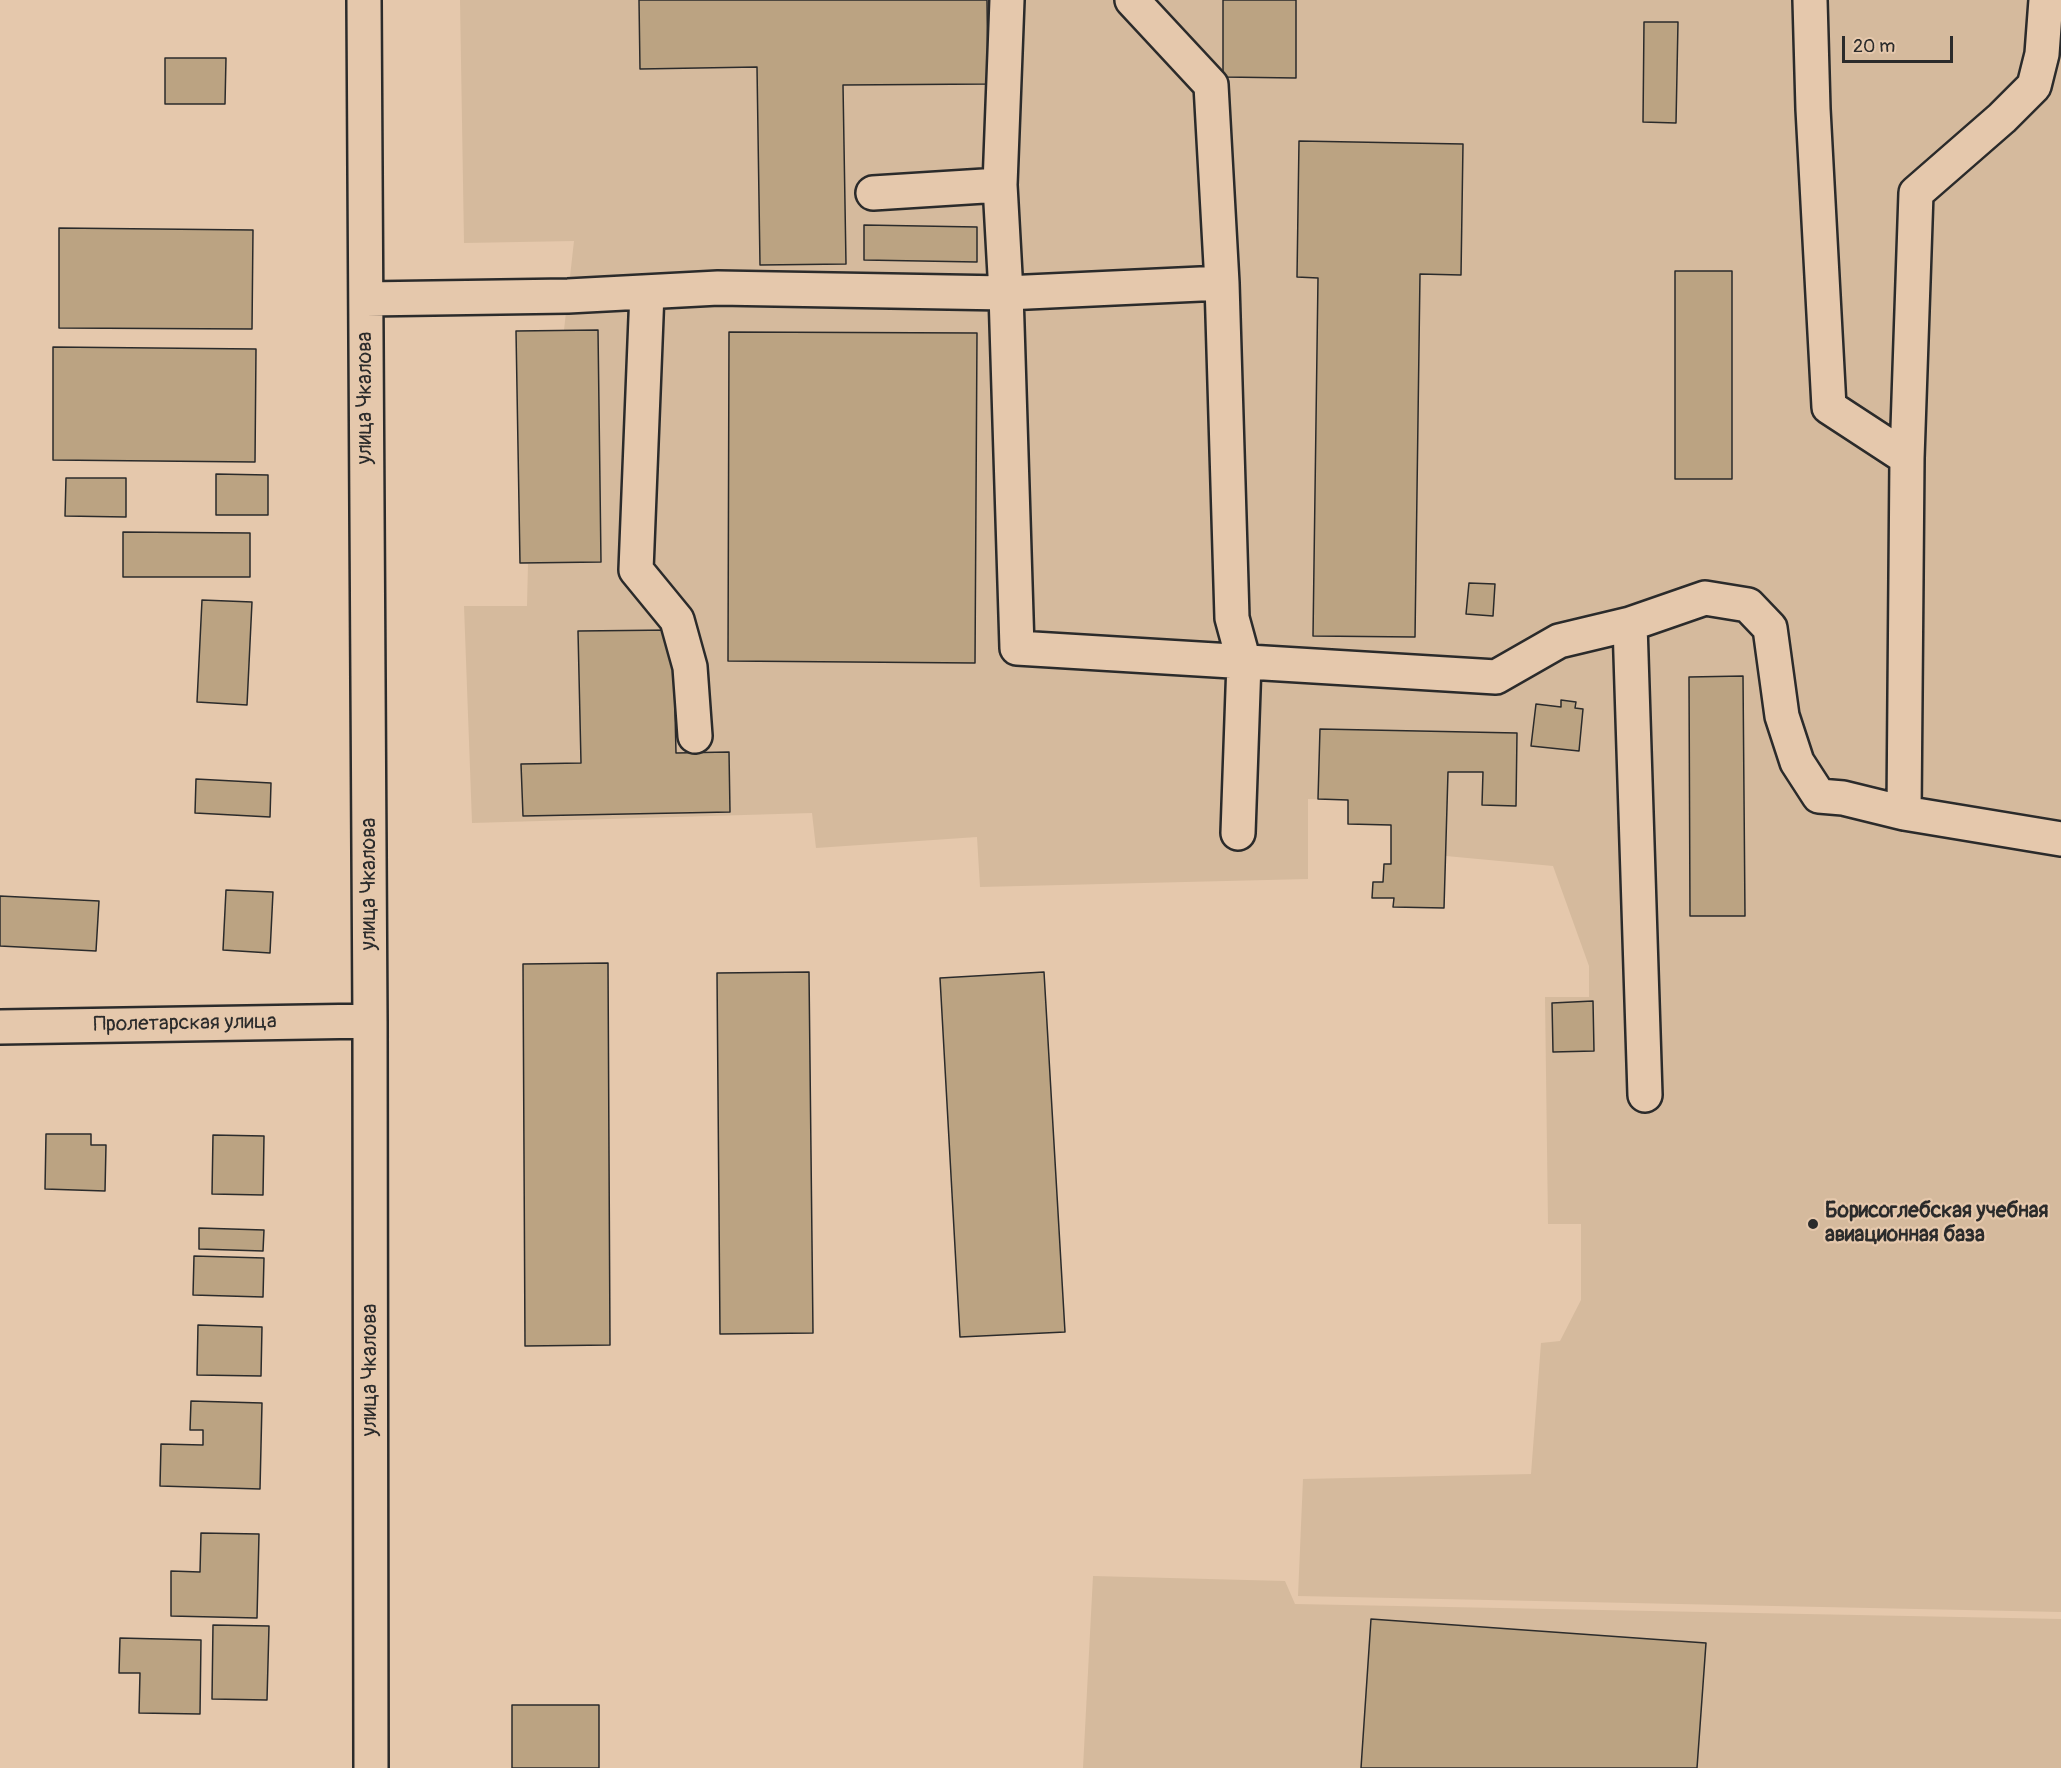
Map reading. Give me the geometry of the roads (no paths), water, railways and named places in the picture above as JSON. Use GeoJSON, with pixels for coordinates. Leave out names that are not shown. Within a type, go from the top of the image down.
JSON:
{"type":"FeatureCollection","features":[{"type":"Feature","properties":{"kind":"street","name":"улица Чкалова"},"geometry":{"type":"LineString","coordinates":[[364,0],[370,1021],[371,1768]]}},
{"type":"Feature","properties":{"kind":"street"},"geometry":{"type":"LineString","coordinates":[[1007,0],[1000,185],[1006,293],[1017,648],[1496,677],[1559,641],[1630,624],[1706,598],[1748,605],[1770,628],[1782,716],[1797,762],[1818,796],[1843,798],[1904,813],[2061,839]]}},
{"type":"Feature","properties":{"kind":"street"},"geometry":{"type":"LineString","coordinates":[[1132,0],[1211,85],[1222,283],[1232,618],[1244,662],[1238,832]]}},
{"type":"Feature","properties":{"kind":"street"},"geometry":{"type":"LineString","coordinates":[[1810,0],[1813,109],[1829,406],[1907,458]]}},
{"type":"Feature","properties":{"kind":"street"},"geometry":{"type":"LineString","coordinates":[[1904,813],[1907,458],[1916,193],[2002,118],[2034,86],[2042,54],[2046,0]]}},
{"type":"Feature","properties":{"kind":"street"},"geometry":{"type":"LineString","coordinates":[[873,193],[1000,185]]}},
{"type":"Feature","properties":{"kind":"street"},"geometry":{"type":"LineString","coordinates":[[366,299],[568,296],[718,288],[1006,293],[1222,283]]}},
{"type":"Feature","properties":{"kind":"street"},"geometry":{"type":"LineString","coordinates":[[647,292],[636,570],[677,620],[690,667],[694,736]]}},
{"type":"Feature","properties":{"kind":"street"},"geometry":{"type":"LineString","coordinates":[[1630,624],[1645,1095]]}},
{"type":"Feature","properties":{"kind":"street","name":"Пролетарская улица"},"geometry":{"type":"LineString","coordinates":[[0,1027],[370,1021]]}},
{"type":"Feature","properties":{"kind":"place","name":"Борисоглебская учебная авиационная база"},"geometry":{"type":"Point","coordinates":[1813,1224]}}]}
